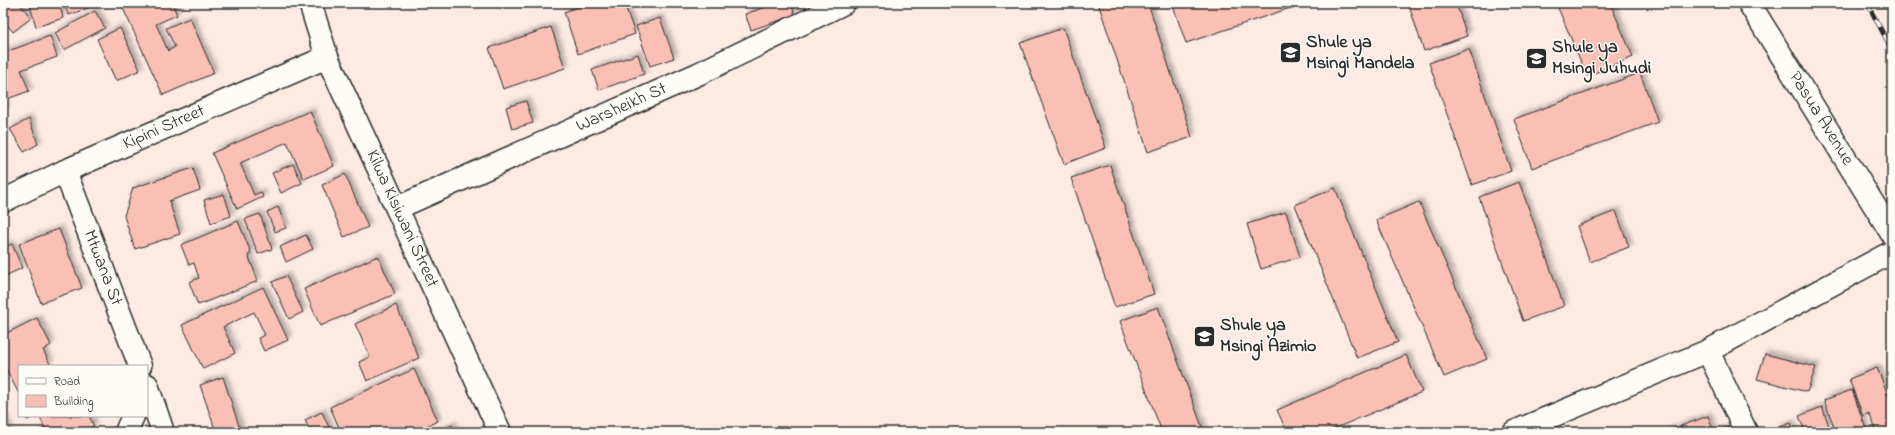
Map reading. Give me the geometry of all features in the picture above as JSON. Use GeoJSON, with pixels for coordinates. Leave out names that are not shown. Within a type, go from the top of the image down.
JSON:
{"type":"FeatureCollection","features":[{"type":"Feature","properties":{"kind":"street","name":"Kilwa Kisiwani Street"},"geometry":{"type":"LineString","coordinates":[[310,3],[327,57],[500,432]]}},
{"type":"Feature","properties":{"kind":"street","name":"Warsheikh St"},"geometry":{"type":"LineString","coordinates":[[397,208],[698,74],[844,3]]}},
{"type":"Feature","properties":{"kind":"street","name":"Pasua Avenue"},"geometry":{"type":"LineString","coordinates":[[1749,3],[1892,234]]}},
{"type":"Feature","properties":{"kind":"street","name":"Kipini Street"},"geometry":{"type":"LineString","coordinates":[[3,201],[64,171],[327,57]]}},
{"type":"Feature","properties":{"kind":"street","name":"Mtwana St"},"geometry":{"type":"LineString","coordinates":[[64,171],[140,365]]}},
{"type":"Feature","properties":{"kind":"street"},"geometry":{"type":"LineString","coordinates":[[1514,432],[1708,351],[1892,252]]}},
{"type":"Feature","properties":{"kind":"street"},"geometry":{"type":"LineString","coordinates":[[1708,351],[1746,432]]}},
{"type":"Feature","properties":{"kind":"street"},"geometry":{"type":"LineString","coordinates":[[148,388],[163,432]]}},
{"type":"Feature","properties":{"kind":"street"},"geometry":{"type":"LineString","coordinates":[[126,432],[133,417]]}},
{"type":"Feature","properties":{"kind":"building"},"geometry":{"type":"Polygon","coordinates":[[[3,3],[19,3],[31,18],[13,32],[3,20],[3,3]]]}},
{"type":"Feature","properties":{"kind":"building"},"geometry":{"type":"Polygon","coordinates":[[[36,3],[59,3],[63,18],[36,27],[30,5],[36,3]]]}},
{"type":"Feature","properties":{"kind":"building"},"geometry":{"type":"Polygon","coordinates":[[[63,3],[102,3],[69,15],[63,3]]]}},
{"type":"Feature","properties":{"kind":"building"},"geometry":{"type":"Polygon","coordinates":[[[128,3],[172,3],[177,15],[156,24],[168,51],[175,47],[166,28],[190,18],[214,73],[163,95],[122,6],[128,3]]]}},
{"type":"Feature","properties":{"kind":"building"},"geometry":{"type":"Polygon","coordinates":[[[590,3],[624,3],[635,34],[578,54],[564,12],[590,3]]]}},
{"type":"Feature","properties":{"kind":"building"},"geometry":{"type":"Polygon","coordinates":[[[778,3],[791,3],[795,15],[751,30],[745,14],[778,3]]]}},
{"type":"Feature","properties":{"kind":"building"},"geometry":{"type":"Polygon","coordinates":[[[1098,3],[1148,3],[1192,137],[1148,152],[1098,3]]]}},
{"type":"Feature","properties":{"kind":"building"},"geometry":{"type":"Polygon","coordinates":[[[1172,3],[1305,3],[1186,43],[1172,3]]]}},
{"type":"Feature","properties":{"kind":"building"},"geometry":{"type":"Polygon","coordinates":[[[1408,3],[1456,3],[1467,36],[1424,51],[1408,3]]]}},
{"type":"Feature","properties":{"kind":"building"},"geometry":{"type":"Polygon","coordinates":[[[1556,3],[1610,3],[1633,57],[1587,76],[1556,3]]]}},
{"type":"Feature","properties":{"kind":"building"},"geometry":{"type":"Polygon","coordinates":[[[95,11],[105,28],[64,50],[55,33],[95,11]]]}},
{"type":"Feature","properties":{"kind":"building"},"geometry":{"type":"Polygon","coordinates":[[[660,18],[674,58],[650,66],[636,26],[660,18]]]}},
{"type":"Feature","properties":{"kind":"building"},"geometry":{"type":"Polygon","coordinates":[[[551,27],[565,68],[503,89],[489,48],[551,27]]]}},
{"type":"Feature","properties":{"kind":"building"},"geometry":{"type":"Polygon","coordinates":[[[120,28],[140,70],[116,81],[97,39],[120,28]]]}},
{"type":"Feature","properties":{"kind":"building"},"geometry":{"type":"Polygon","coordinates":[[[1063,28],[1106,148],[1064,164],[1020,43],[1063,28]]]}},
{"type":"Feature","properties":{"kind":"building"},"geometry":{"type":"Polygon","coordinates":[[[50,36],[57,57],[21,70],[29,91],[7,99],[3,86],[3,53],[50,36]]]}},
{"type":"Feature","properties":{"kind":"building"},"geometry":{"type":"Polygon","coordinates":[[[1469,49],[1511,171],[1472,185],[1429,63],[1469,49]]]}},
{"type":"Feature","properties":{"kind":"building"},"geometry":{"type":"Polygon","coordinates":[[[638,54],[644,74],[599,90],[592,70],[638,54]]]}},
{"type":"Feature","properties":{"kind":"building"},"geometry":{"type":"Polygon","coordinates":[[[1640,73],[1658,122],[1532,168],[1514,119],[1640,73]]]}},
{"type":"Feature","properties":{"kind":"building"},"geometry":{"type":"Polygon","coordinates":[[[3,100],[6,108],[3,110],[3,100]]]}},
{"type":"Feature","properties":{"kind":"building"},"geometry":{"type":"Polygon","coordinates":[[[526,101],[533,123],[512,129],[506,107],[526,101]]]}},
{"type":"Feature","properties":{"kind":"building"},"geometry":{"type":"Polygon","coordinates":[[[310,111],[334,166],[304,179],[287,142],[240,163],[254,195],[261,192],[263,197],[237,209],[212,153],[310,111]]]}},
{"type":"Feature","properties":{"kind":"building"},"geometry":{"type":"Polygon","coordinates":[[[29,119],[38,144],[24,152],[10,129],[29,119]]]}},
{"type":"Feature","properties":{"kind":"building"},"geometry":{"type":"Polygon","coordinates":[[[293,164],[302,183],[281,193],[272,173],[293,164]]]}},
{"type":"Feature","properties":{"kind":"building"},"geometry":{"type":"Polygon","coordinates":[[[1110,165],[1154,294],[1115,307],[1071,178],[1110,165]]]}},
{"type":"Feature","properties":{"kind":"building"},"geometry":{"type":"Polygon","coordinates":[[[193,168],[200,190],[169,201],[180,234],[135,249],[124,216],[133,188],[193,168]]]}},
{"type":"Feature","properties":{"kind":"building"},"geometry":{"type":"Polygon","coordinates":[[[345,174],[368,227],[344,237],[322,185],[345,174]]]}},
{"type":"Feature","properties":{"kind":"building"},"geometry":{"type":"Polygon","coordinates":[[[1519,182],[1564,306],[1523,321],[1479,197],[1519,182]]]}},
{"type":"Feature","properties":{"kind":"building"},"geometry":{"type":"Polygon","coordinates":[[[1335,188],[1398,342],[1357,358],[1295,205],[1335,188]]]}},
{"type":"Feature","properties":{"kind":"building"},"geometry":{"type":"Polygon","coordinates":[[[224,194],[231,216],[211,223],[204,200],[224,194]]]}},
{"type":"Feature","properties":{"kind":"building"},"geometry":{"type":"Polygon","coordinates":[[[1419,202],[1487,359],[1444,377],[1376,220],[1419,202]]]}},
{"type":"Feature","properties":{"kind":"building"},"geometry":{"type":"Polygon","coordinates":[[[278,207],[286,228],[275,232],[267,212],[278,207]]]}},
{"type":"Feature","properties":{"kind":"building"},"geometry":{"type":"Polygon","coordinates":[[[1616,211],[1629,247],[1590,262],[1577,226],[1616,211]]]}},
{"type":"Feature","properties":{"kind":"building"},"geometry":{"type":"Polygon","coordinates":[[[1286,212],[1300,257],[1261,269],[1247,224],[1286,212]]]}},
{"type":"Feature","properties":{"kind":"building"},"geometry":{"type":"Polygon","coordinates":[[[260,214],[272,249],[258,254],[245,219],[260,214]]]}},
{"type":"Feature","properties":{"kind":"building"},"geometry":{"type":"Polygon","coordinates":[[[238,221],[251,253],[248,255],[258,281],[198,305],[189,282],[199,278],[194,263],[189,265],[181,245],[238,221]]]}},
{"type":"Feature","properties":{"kind":"building"},"geometry":{"type":"Polygon","coordinates":[[[59,229],[82,288],[41,303],[19,244],[59,229]]]}},
{"type":"Feature","properties":{"kind":"building"},"geometry":{"type":"Polygon","coordinates":[[[306,235],[313,249],[286,262],[280,247],[306,235]]]}},
{"type":"Feature","properties":{"kind":"building"},"geometry":{"type":"Polygon","coordinates":[[[12,244],[22,268],[3,277],[3,248],[12,244]]]}},
{"type":"Feature","properties":{"kind":"building"},"geometry":{"type":"Polygon","coordinates":[[[378,256],[395,294],[320,326],[304,289],[378,256]]]}},
{"type":"Feature","properties":{"kind":"building"},"geometry":{"type":"Polygon","coordinates":[[[286,276],[303,312],[289,319],[272,282],[286,276]]]}},
{"type":"Feature","properties":{"kind":"building"},"geometry":{"type":"Polygon","coordinates":[[[263,287],[288,340],[264,351],[258,338],[265,335],[254,312],[223,327],[235,353],[203,369],[182,325],[263,287]]]}},
{"type":"Feature","properties":{"kind":"building"},"geometry":{"type":"Polygon","coordinates":[[[396,305],[419,358],[367,381],[359,362],[370,357],[355,324],[396,305]]]}},
{"type":"Feature","properties":{"kind":"building"},"geometry":{"type":"Polygon","coordinates":[[[1158,307],[1204,432],[1162,432],[1120,321],[1158,307]]]}},
{"type":"Feature","properties":{"kind":"building"},"geometry":{"type":"Polygon","coordinates":[[[37,318],[51,345],[43,350],[50,364],[18,365],[18,392],[3,363],[3,335],[37,318]]]}},
{"type":"Feature","properties":{"kind":"building"},"geometry":{"type":"Polygon","coordinates":[[[1765,354],[1816,367],[1807,392],[1757,379],[1765,354]]]}},
{"type":"Feature","properties":{"kind":"building"},"geometry":{"type":"Polygon","coordinates":[[[1406,355],[1422,392],[1326,432],[1287,432],[1277,410],[1406,355]]]}},
{"type":"Feature","properties":{"kind":"building"},"geometry":{"type":"Polygon","coordinates":[[[1877,368],[1892,405],[1892,432],[1877,432],[1869,413],[1863,416],[1849,379],[1877,368]]]}},
{"type":"Feature","properties":{"kind":"building"},"geometry":{"type":"Polygon","coordinates":[[[414,369],[438,421],[413,432],[341,432],[330,407],[414,369]]]}},
{"type":"Feature","properties":{"kind":"building"},"geometry":{"type":"Polygon","coordinates":[[[223,377],[241,432],[216,432],[200,385],[223,377]]]}},
{"type":"Feature","properties":{"kind":"building"},"geometry":{"type":"Polygon","coordinates":[[[1852,390],[1867,432],[1836,432],[1824,400],[1852,390]]]}},
{"type":"Feature","properties":{"kind":"building"},"geometry":{"type":"Polygon","coordinates":[[[1822,407],[1829,426],[1812,432],[1805,432],[1799,416],[1822,407]]]}},
{"type":"Feature","properties":{"kind":"building"},"geometry":{"type":"Polygon","coordinates":[[[322,412],[331,432],[310,432],[305,420],[322,412]]]}},
{"type":"Feature","properties":{"kind":"building"},"geometry":{"type":"Polygon","coordinates":[[[1708,416],[1714,432],[1665,432],[1708,416]]]}},
{"type":"Feature","properties":{"kind":"building"},"geometry":{"type":"Polygon","coordinates":[[[3,417],[10,432],[3,432],[3,417]]]}},
{"type":"Feature","properties":{"kind":"building"},"geometry":{"type":"Polygon","coordinates":[[[26,417],[34,417],[27,420],[26,417]]]}},
{"type":"Feature","properties":{"kind":"building"},"geometry":{"type":"Polygon","coordinates":[[[40,417],[90,417],[94,426],[81,432],[36,432],[45,428],[40,417]]]}},
{"type":"Feature","properties":{"kind":"building"},"geometry":{"type":"Polygon","coordinates":[[[1791,423],[1794,432],[1778,432],[1777,428],[1791,423]]]}},
{"type":"Feature","properties":{"kind":"building"},"geometry":{"type":"Polygon","coordinates":[[[452,425],[456,432],[437,432],[452,425]]]}},
{"type":"Feature","properties":{"kind":"building"},"geometry":{"type":"Polygon","coordinates":[[[1734,425],[1737,432],[1716,432],[1734,425]]]}},
{"type":"Feature","properties":{"kind":"railway"},"geometry":{"type":"LineString","coordinates":[[1867,3],[1892,50]]}},
{"type":"Feature","properties":{"kind":"place","name":"Shule ya Msingi Mandela"},"geometry":{"type":"Point","coordinates":[1290,53]}},
{"type":"Feature","properties":{"kind":"place","name":"Shule ya Msingi Juhudi"},"geometry":{"type":"Point","coordinates":[1536,58]}},
{"type":"Feature","properties":{"kind":"place","name":"Shule ya Msingi Azimio"},"geometry":{"type":"Point","coordinates":[1205,336]}}]}
